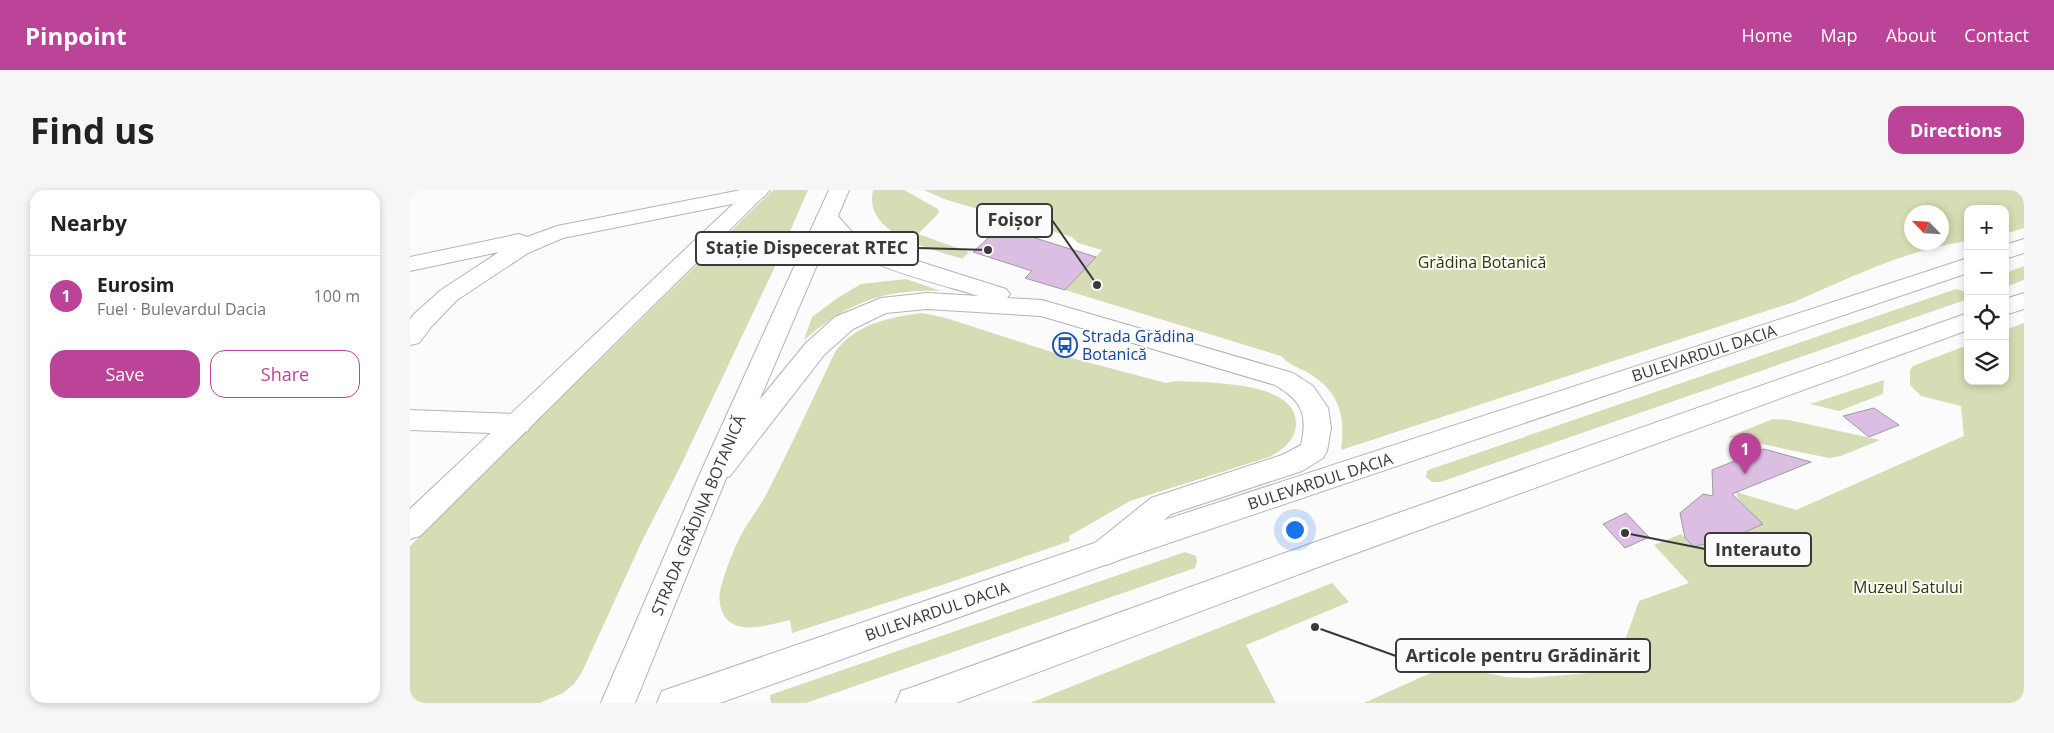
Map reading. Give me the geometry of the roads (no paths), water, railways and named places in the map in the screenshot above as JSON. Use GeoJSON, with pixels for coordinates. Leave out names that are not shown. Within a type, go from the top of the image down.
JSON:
{"type":"FeatureCollection","features":[{"type":"Feature","properties":{"kind":"main road","name":"STRADA GRĂDINA BOTANICĂ"},"geometry":{"type":"LineString","coordinates":[[618,703],[713,476],[839,190]]}},
{"type":"Feature","properties":{"kind":"main road"},"geometry":{"type":"LineString","coordinates":[[410,264],[557,233],[655,204],[759,191]]}},
{"type":"Feature","properties":{"kind":"main road"},"geometry":{"type":"LineString","coordinates":[[410,527],[759,191]]}},
{"type":"Feature","properties":{"kind":"main road"},"geometry":{"type":"LineString","coordinates":[[827,218],[845,238],[877,255],[1042,308],[1284,378],[1297,385],[1309,397],[1316,411],[1319,430],[1314,451],[1288,492]]}},
{"type":"Feature","properties":{"kind":"main road"},"geometry":{"type":"LineString","coordinates":[[410,337],[422,321],[449,294],[520,248],[557,233]]}},
{"type":"Feature","properties":{"kind":"main road"},"geometry":{"type":"LineString","coordinates":[[2009,251],[2024,246]]}},
{"type":"Feature","properties":{"kind":"main road","name":"BULEVARDUL DACIA"},"geometry":{"type":"LineString","coordinates":[[674,703],[1106,552],[1963,272]]}},
{"type":"Feature","properties":{"kind":"main road"},"geometry":{"type":"LineString","coordinates":[[713,476],[814,349],[836,329],[857,316],[881,306],[927,301],[1042,308]]}},
{"type":"Feature","properties":{"kind":"main road"},"geometry":{"type":"LineString","coordinates":[[2009,306],[2024,301]]}},
{"type":"Feature","properties":{"kind":"main road"},"geometry":{"type":"LineString","coordinates":[[913,703],[1318,554],[1964,322]]}},
{"type":"Feature","properties":{"kind":"main road"},"geometry":{"type":"LineString","coordinates":[[410,420],[518,424]]}},
{"type":"Feature","properties":{"kind":"main road"},"geometry":{"type":"LineString","coordinates":[[1106,552],[1161,506],[1292,463],[1314,451]]}},
{"type":"Feature","properties":{"kind":"place","name":"Stație Dispecerat RTEC"},"geometry":{"type":"Point","coordinates":[988,250]}},
{"type":"Feature","properties":{"kind":"place","name":"Foișor"},"geometry":{"type":"Point","coordinates":[1097,285]}},
{"type":"Feature","properties":{"kind":"place","name":"Strada Grădina Botanică"},"geometry":{"type":"Point","coordinates":[1065,345]}},
{"type":"Feature","properties":{"kind":"place","name":"Eurosim"},"geometry":{"type":"Point","coordinates":[1745,474]}},
{"type":"Feature","properties":{"kind":"place","name":"Interauto"},"geometry":{"type":"Point","coordinates":[1625,533]}},
{"type":"Feature","properties":{"kind":"place","name":"Articole pentru Grădinărit"},"geometry":{"type":"Point","coordinates":[1315,627]}},
{"type":"Feature","properties":{"kind":"park label","name":"Grădina Botanică"},"geometry":{"type":"Point","coordinates":[1482,262]}},
{"type":"Feature","properties":{"kind":"park label","name":"Muzeul Satului"},"geometry":{"type":"Point","coordinates":[1908,587]}}]}
